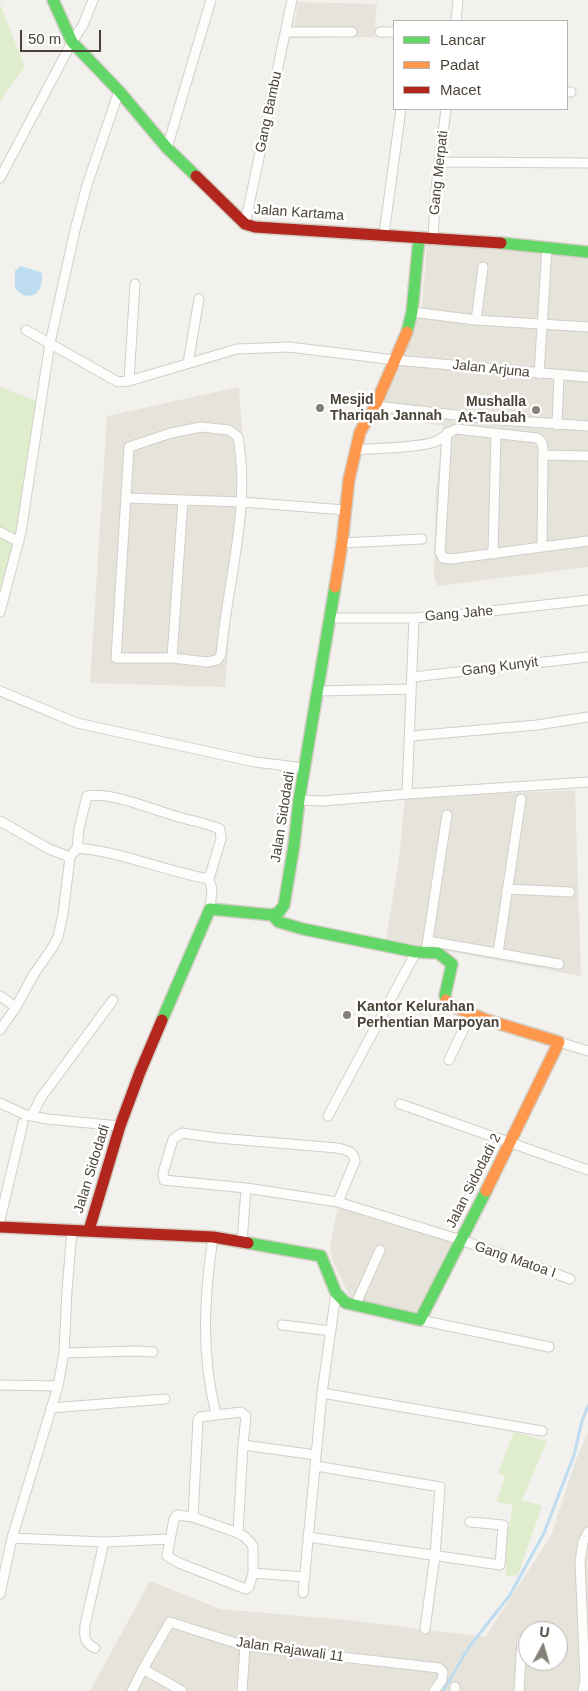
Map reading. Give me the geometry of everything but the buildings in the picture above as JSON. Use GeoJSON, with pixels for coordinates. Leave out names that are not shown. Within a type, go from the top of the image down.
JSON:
{"type":"FeatureCollection","features":[{"type":"Feature","properties":{"kind":"street","name":"Jalan Kartama"},"geometry":{"type":"LineString","coordinates":[[54,0],[72,42],[119,91],[167,148],[245,224],[255,227],[513,243],[588,252]]}},
{"type":"Feature","properties":{"kind":"street"},"geometry":{"type":"LineString","coordinates":[[0,178],[72,42],[83,25],[93,0]]}},
{"type":"Feature","properties":{"kind":"street"},"geometry":{"type":"LineString","coordinates":[[167,148],[211,0]]}},
{"type":"Feature","properties":{"kind":"street","name":"Gang Bambu"},"geometry":{"type":"LineString","coordinates":[[245,224],[292,0]]}},
{"type":"Feature","properties":{"kind":"street"},"geometry":{"type":"LineString","coordinates":[[450,0],[458,0],[456,20]]}},
{"type":"Feature","properties":{"kind":"street"},"geometry":{"type":"LineString","coordinates":[[286,32],[352,32]]}},
{"type":"Feature","properties":{"kind":"street"},"geometry":{"type":"LineString","coordinates":[[380,32],[393,32]]}},
{"type":"Feature","properties":{"kind":"street"},"geometry":{"type":"LineString","coordinates":[[0,612],[19,542],[50,343],[87,184],[119,91]]}},
{"type":"Feature","properties":{"kind":"street"},"geometry":{"type":"LineString","coordinates":[[384,234],[401,110]]}},
{"type":"Feature","properties":{"kind":"street","name":"Gang Merpati"},"geometry":{"type":"LineString","coordinates":[[433,238],[436,188],[446,110]]}},
{"type":"Feature","properties":{"kind":"street"},"geometry":{"type":"LineString","coordinates":[[440,162],[588,164]]}},
{"type":"Feature","properties":{"kind":"street","name":"Jalan Sidodadi"},"geometry":{"type":"LineString","coordinates":[[272,915],[279,912],[284,905],[299,800],[356,450],[360,432],[375,406],[407,331],[412,312],[419,238]]}},
{"type":"Feature","properties":{"kind":"street"},"geometry":{"type":"LineString","coordinates":[[539,374],[547,248]]}},
{"type":"Feature","properties":{"kind":"street"},"geometry":{"type":"LineString","coordinates":[[476,320],[483,268]]}},
{"type":"Feature","properties":{"kind":"street"},"geometry":{"type":"LineString","coordinates":[[26,330],[113,380],[129,381],[135,284]]}},
{"type":"Feature","properties":{"kind":"street"},"geometry":{"type":"LineString","coordinates":[[188,363],[199,300]]}},
{"type":"Feature","properties":{"kind":"street"},"geometry":{"type":"LineString","coordinates":[[412,312],[476,320],[588,327]]}},
{"type":"Feature","properties":{"kind":"street","name":"Jalan Arjuna"},"geometry":{"type":"LineString","coordinates":[[129,381],[237,349],[288,347],[395,360],[588,377]]}},
{"type":"Feature","properties":{"kind":"street"},"geometry":{"type":"LineString","coordinates":[[557,425],[560,375]]}},
{"type":"Feature","properties":{"kind":"street"},"geometry":{"type":"LineString","coordinates":[[375,406],[501,420],[588,426]]}},
{"type":"Feature","properties":{"kind":"street"},"geometry":{"type":"LineString","coordinates":[[201,427],[229,430],[238,437],[241,452],[242,502],[221,656],[217,660],[207,662],[172,658],[116,658],[129,447],[171,433],[201,427]]}},
{"type":"Feature","properties":{"kind":"street"},"geometry":{"type":"LineString","coordinates":[[356,450],[426,444],[437,441],[456,429],[541,440],[543,446],[542,547]]}},
{"type":"Feature","properties":{"kind":"street"},"geometry":{"type":"LineString","coordinates":[[447,433],[440,552],[443,558],[451,560],[588,541]]}},
{"type":"Feature","properties":{"kind":"street"},"geometry":{"type":"LineString","coordinates":[[493,554],[496,433]]}},
{"type":"Feature","properties":{"kind":"street"},"geometry":{"type":"LineString","coordinates":[[543,455],[588,456]]}},
{"type":"Feature","properties":{"kind":"street"},"geometry":{"type":"LineString","coordinates":[[127,498],[242,502],[345,510]]}},
{"type":"Feature","properties":{"kind":"street"},"geometry":{"type":"LineString","coordinates":[[172,658],[183,500]]}},
{"type":"Feature","properties":{"kind":"street"},"geometry":{"type":"LineString","coordinates":[[0,532],[19,542]]}},
{"type":"Feature","properties":{"kind":"street"},"geometry":{"type":"LineString","coordinates":[[342,543],[422,539]]}},
{"type":"Feature","properties":{"kind":"street","name":"Gang Jahe"},"geometry":{"type":"LineString","coordinates":[[329,618],[414,618],[588,600]]}},
{"type":"Feature","properties":{"kind":"street"},"geometry":{"type":"LineString","coordinates":[[408,794],[414,618]]}},
{"type":"Feature","properties":{"kind":"street","name":"Gang Kunyit"},"geometry":{"type":"LineString","coordinates":[[413,677],[588,657]]}},
{"type":"Feature","properties":{"kind":"street"},"geometry":{"type":"LineString","coordinates":[[318,691],[411,689]]}},
{"type":"Feature","properties":{"kind":"street"},"geometry":{"type":"LineString","coordinates":[[0,691],[77,723],[256,762],[305,768]]}},
{"type":"Feature","properties":{"kind":"street"},"geometry":{"type":"LineString","coordinates":[[411,736],[537,725],[588,717]]}},
{"type":"Feature","properties":{"kind":"street"},"geometry":{"type":"LineString","coordinates":[[299,800],[323,801],[588,782]]}},
{"type":"Feature","properties":{"kind":"street"},"geometry":{"type":"LineString","coordinates":[[0,1030],[58,937],[63,914],[70,857],[77,848],[79,828],[87,796],[93,795],[110,797],[220,828],[220,838],[209,879],[212,889],[210,908],[272,915],[279,922],[303,929],[424,948],[498,952],[559,964]]}},
{"type":"Feature","properties":{"kind":"street"},"geometry":{"type":"LineString","coordinates":[[498,952],[521,799]]}},
{"type":"Feature","properties":{"kind":"street"},"geometry":{"type":"LineString","coordinates":[[328,1116],[424,948],[447,815]]}},
{"type":"Feature","properties":{"kind":"street"},"geometry":{"type":"LineString","coordinates":[[0,821],[49,849],[70,857]]}},
{"type":"Feature","properties":{"kind":"street"},"geometry":{"type":"LineString","coordinates":[[77,848],[122,855],[209,879]]}},
{"type":"Feature","properties":{"kind":"street"},"geometry":{"type":"LineString","coordinates":[[507,889],[570,892]]}},
{"type":"Feature","properties":{"kind":"street","name":"Jalan Sidodadi"},"geometry":{"type":"LineString","coordinates":[[0,1227],[89,1230],[120,1126],[140,1072],[210,908]]}},
{"type":"Feature","properties":{"kind":"street"},"geometry":{"type":"LineString","coordinates":[[424,948],[438,954],[452,964],[445,996],[449,1005],[588,1051]]}},
{"type":"Feature","properties":{"kind":"street"},"geometry":{"type":"LineString","coordinates":[[0,996],[16,1007]]}},
{"type":"Feature","properties":{"kind":"street"},"geometry":{"type":"LineString","coordinates":[[32,1116],[40,1099],[113,1000]]}},
{"type":"Feature","properties":{"kind":"street"},"geometry":{"type":"LineString","coordinates":[[449,1060],[471,1013]]}},
{"type":"Feature","properties":{"kind":"street","name":"Jalan Sidodadi 2"},"geometry":{"type":"LineString","coordinates":[[420,1320],[511,1142],[559,1042]]}},
{"type":"Feature","properties":{"kind":"street"},"geometry":{"type":"LineString","coordinates":[[0,1103],[32,1116],[47,1119],[120,1126]]}},
{"type":"Feature","properties":{"kind":"street"},"geometry":{"type":"LineString","coordinates":[[400,1104],[588,1170]]}},
{"type":"Feature","properties":{"kind":"street"},"geometry":{"type":"LineString","coordinates":[[0,1220],[23,1123]]}},
{"type":"Feature","properties":{"kind":"street","name":"Gang Matoa I"},"geometry":{"type":"LineString","coordinates":[[338,1202],[355,1161],[350,1151],[338,1148],[218,1138],[182,1133],[173,1139],[163,1173],[164,1180],[246,1188],[338,1202],[461,1240],[570,1279]]}},
{"type":"Feature","properties":{"kind":"street"},"geometry":{"type":"LineString","coordinates":[[242,1243],[246,1188]]}},
{"type":"Feature","properties":{"kind":"street"},"geometry":{"type":"LineString","coordinates":[[0,1594],[12,1538],[58,1386],[64,1353],[72,1230]]}},
{"type":"Feature","properties":{"kind":"street"},"geometry":{"type":"LineString","coordinates":[[89,1230],[213,1237],[321,1256],[336,1293],[346,1304],[549,1347]]}},
{"type":"Feature","properties":{"kind":"street"},"geometry":{"type":"LineString","coordinates":[[213,1237],[206,1282],[205,1324],[209,1385],[216,1414]]}},
{"type":"Feature","properties":{"kind":"street"},"geometry":{"type":"LineString","coordinates":[[355,1306],[380,1250]]}},
{"type":"Feature","properties":{"kind":"street"},"geometry":{"type":"LineString","coordinates":[[303,1593],[322,1393],[336,1293]]}},
{"type":"Feature","properties":{"kind":"street"},"geometry":{"type":"LineString","coordinates":[[282,1325],[331,1331]]}},
{"type":"Feature","properties":{"kind":"street"},"geometry":{"type":"LineString","coordinates":[[64,1353],[153,1352]]}},
{"type":"Feature","properties":{"kind":"street"},"geometry":{"type":"LineString","coordinates":[[0,1385],[58,1386]]}},
{"type":"Feature","properties":{"kind":"street"},"geometry":{"type":"LineString","coordinates":[[322,1393],[542,1431]]}},
{"type":"Feature","properties":{"kind":"street"},"geometry":{"type":"LineString","coordinates":[[51,1408],[165,1399]]}},
{"type":"Feature","properties":{"kind":"street"},"geometry":{"type":"LineString","coordinates":[[193,1517],[198,1420],[203,1416],[216,1414],[244,1413],[246,1416],[238,1533]]}},
{"type":"Feature","properties":{"kind":"street"},"geometry":{"type":"LineString","coordinates":[[243,1445],[316,1454]]}},
{"type":"Feature","properties":{"kind":"street"},"geometry":{"type":"LineString","coordinates":[[316,1466],[440,1487],[425,1629]]}},
{"type":"Feature","properties":{"kind":"street"},"geometry":{"type":"LineString","coordinates":[[175,1516],[193,1517],[238,1533],[249,1540],[254,1546],[253,1573],[249,1587],[246,1589],[179,1563],[167,1556],[175,1516]]}},
{"type":"Feature","properties":{"kind":"street"},"geometry":{"type":"LineString","coordinates":[[308,1537],[500,1565],[503,1525],[470,1522]]}},
{"type":"Feature","properties":{"kind":"street"},"geometry":{"type":"LineString","coordinates":[[584,1691],[586,1680],[585,1609],[580,1562],[583,1542],[588,1532]]}},
{"type":"Feature","properties":{"kind":"street"},"geometry":{"type":"LineString","coordinates":[[12,1538],[104,1542],[170,1539]]}},
{"type":"Feature","properties":{"kind":"street"},"geometry":{"type":"LineString","coordinates":[[96,1648],[89,1645],[84,1638],[104,1542]]}},
{"type":"Feature","properties":{"kind":"street"},"geometry":{"type":"LineString","coordinates":[[253,1573],[305,1578]]}},
{"type":"Feature","properties":{"kind":"street","name":"Jalan Rajawali 11"},"geometry":{"type":"LineString","coordinates":[[143,1669],[170,1622],[245,1646],[439,1668],[443,1672],[442,1680],[434,1691]]}},
{"type":"Feature","properties":{"kind":"street"},"geometry":{"type":"LineString","coordinates":[[242,1691],[245,1646]]}},
{"type":"Feature","properties":{"kind":"street"},"geometry":{"type":"LineString","coordinates":[[132,1691],[143,1669],[182,1691]]}},
{"type":"Feature","properties":{"kind":"street"},"geometry":{"type":"LineString","coordinates":[[519,1691],[520,1671]]}},
{"type":"Feature","properties":{"kind":"shaded area"},"geometry":{"type":"Polygon","coordinates":[[[298,2],[377,4],[374,37],[292,38],[298,2]]]}},
{"type":"Feature","properties":{"kind":"shaded area"},"geometry":{"type":"Polygon","coordinates":[[[427,243],[588,257],[588,567],[438,586],[434,576],[436,490],[443,426],[379,414],[396,377],[422,308],[427,243]]]}},
{"type":"Feature","properties":{"kind":"shaded area"},"geometry":{"type":"Polygon","coordinates":[[[239,387],[247,500],[231,609],[225,687],[90,683],[107,416],[239,387]]]}},
{"type":"Feature","properties":{"kind":"shaded area"},"geometry":{"type":"Polygon","coordinates":[[[575,790],[581,976],[386,940],[399,859],[405,798],[575,790]]]}},
{"type":"Feature","properties":{"kind":"shaded area"},"geometry":{"type":"Polygon","coordinates":[[[338,1206],[456,1241],[420,1310],[415,1314],[351,1299],[333,1262],[330,1248],[338,1206]]]}},
{"type":"Feature","properties":{"kind":"shaded area"},"geometry":{"type":"Polygon","coordinates":[[[588,1432],[588,1691],[90,1691],[150,1581],[220,1609],[348,1620],[485,1637],[551,1536],[575,1462],[588,1432]]]}},
{"type":"Feature","properties":{"kind":"green space"},"geometry":{"type":"Polygon","coordinates":[[[0,4],[25,67],[7,90],[0,103],[0,4]]]}},
{"type":"Feature","properties":{"kind":"green space"},"geometry":{"type":"Polygon","coordinates":[[[0,387],[39,402],[17,529],[0,590],[0,387]]]}},
{"type":"Feature","properties":{"kind":"green space"},"geometry":{"type":"Polygon","coordinates":[[[514,1432],[547,1441],[522,1500],[542,1506],[518,1575],[506,1576],[506,1540],[513,1505],[497,1502],[505,1476],[498,1473],[514,1432]]]}},
{"type":"Feature","properties":{"kind":"water"},"geometry":{"type":"Polygon","coordinates":[[[20,266],[41,272],[42,279],[39,290],[31,296],[20,293],[15,288],[15,271],[20,266]]]}},
{"type":"Feature","properties":{"kind":"waterway"},"geometry":{"type":"LineString","coordinates":[[443,1691],[469,1647],[510,1595],[544,1533],[574,1455],[582,1421],[588,1406]]}},
{"type":"Feature","properties":{"kind":"traffic: fast"},"geometry":{"type":"LineString","coordinates":[[53,0],[72,42],[119,91],[167,148],[196,176]]}},
{"type":"Feature","properties":{"kind":"traffic: fast"},"geometry":{"type":"LineString","coordinates":[[407,332],[412,312],[419,238]]}},
{"type":"Feature","properties":{"kind":"traffic: fast"},"geometry":{"type":"LineString","coordinates":[[501,243],[588,252]]}},
{"type":"Feature","properties":{"kind":"traffic: fast"},"geometry":{"type":"LineString","coordinates":[[162,1020],[210,909],[272,915],[279,912],[284,905],[299,800],[335,587]]}},
{"type":"Feature","properties":{"kind":"traffic: fast"},"geometry":{"type":"LineString","coordinates":[[272,915],[279,922],[303,929],[416,952],[438,953],[452,964],[445,995],[446,1000]]}},
{"type":"Feature","properties":{"kind":"traffic: fast"},"geometry":{"type":"LineString","coordinates":[[248,1243],[321,1256],[336,1293],[346,1303],[420,1320],[486,1191]]}},
{"type":"Feature","properties":{"kind":"traffic: slow"},"geometry":{"type":"LineString","coordinates":[[335,587],[349,479],[360,432],[375,406],[407,332]]}},
{"type":"Feature","properties":{"kind":"traffic: slow"},"geometry":{"type":"LineString","coordinates":[[446,1000],[449,1005],[487,1020],[559,1042],[486,1191]]}},
{"type":"Feature","properties":{"kind":"traffic: jam"},"geometry":{"type":"LineString","coordinates":[[196,176],[245,224],[255,227],[501,243]]}},
{"type":"Feature","properties":{"kind":"traffic: jam"},"geometry":{"type":"LineString","coordinates":[[89,1230],[120,1126],[162,1020]]}},
{"type":"Feature","properties":{"kind":"traffic: jam"},"geometry":{"type":"LineString","coordinates":[[0,1227],[213,1237],[248,1243]]}},
{"type":"Feature","properties":{"kind":"place","name":"Mesjid Thariqah Jannah"},"geometry":{"type":"Point","coordinates":[320,408]}},
{"type":"Feature","properties":{"kind":"place","name":"Mushalla At-Taubah"},"geometry":{"type":"Point","coordinates":[536,410]}},
{"type":"Feature","properties":{"kind":"place","name":"Kantor Kelurahan Perhentian Marpoyan"},"geometry":{"type":"Point","coordinates":[347,1015]}}]}
